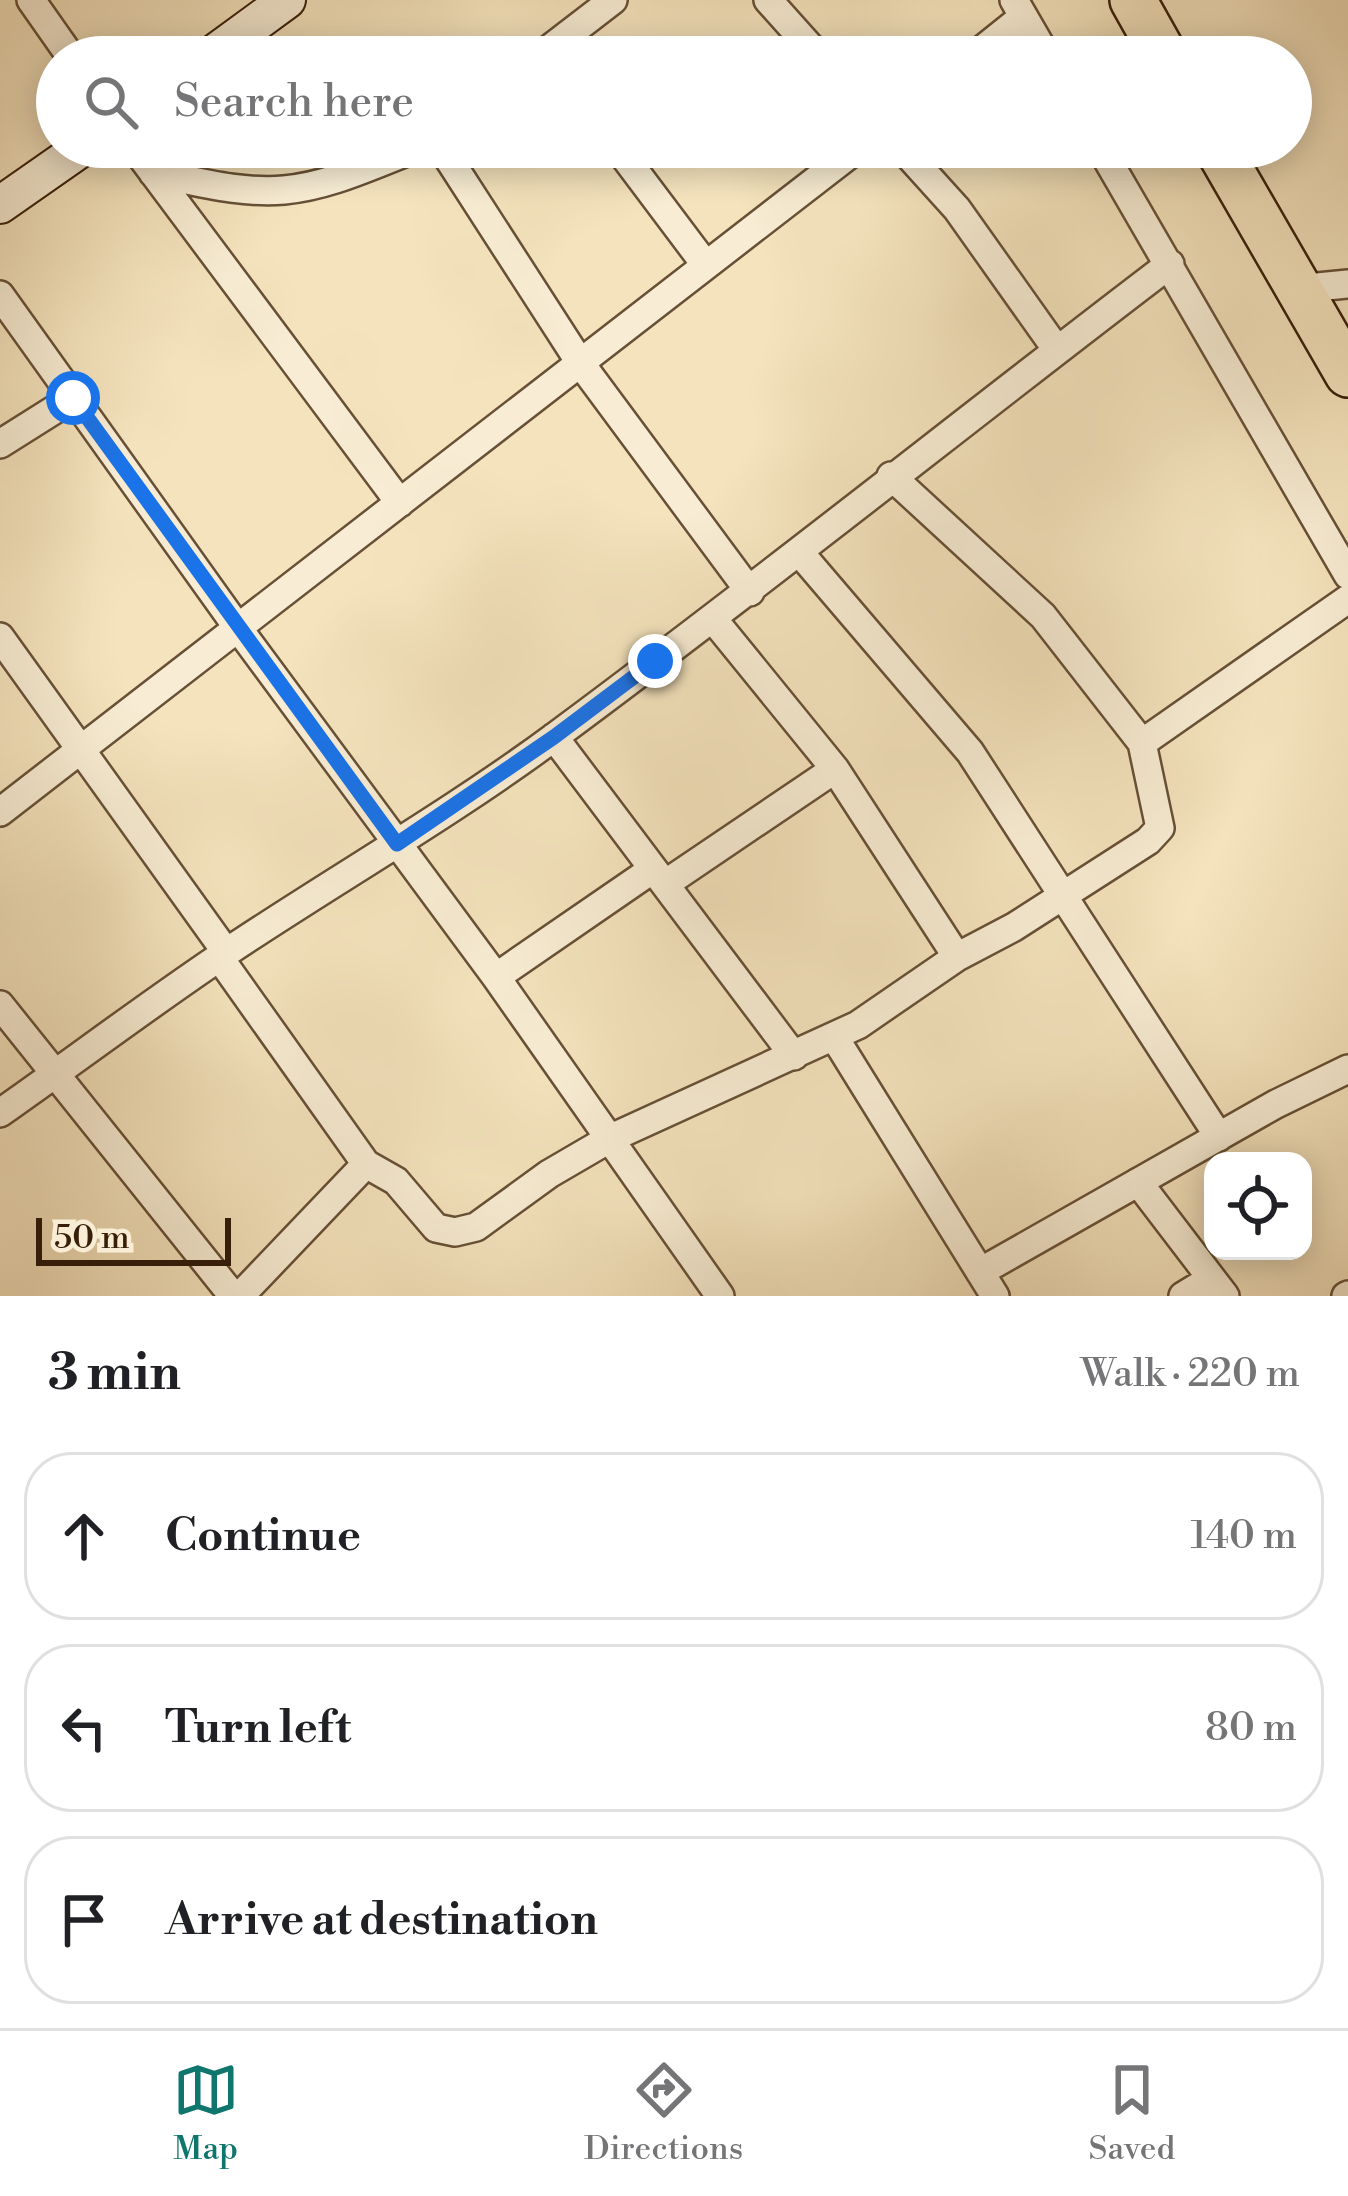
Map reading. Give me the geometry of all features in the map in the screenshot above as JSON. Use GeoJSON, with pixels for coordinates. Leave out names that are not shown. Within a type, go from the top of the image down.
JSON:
{"type":"FeatureCollection","features":[{"type":"Feature","properties":{"kind":"highway"},"geometry":{"type":"LineString","coordinates":[[1133,0],[1154,36]]}},
{"type":"Feature","properties":{"kind":"highway"},"geometry":{"type":"LineString","coordinates":[[1228,168],[1348,374]]}},
{"type":"Feature","properties":{"kind":"main road"},"geometry":{"type":"LineString","coordinates":[[238,36],[287,0]]}},
{"type":"Feature","properties":{"kind":"main road"},"geometry":{"type":"LineString","coordinates":[[0,205],[53,168]]}},
{"type":"Feature","properties":{"kind":"street"},"geometry":{"type":"LineString","coordinates":[[31,0],[56,36]]}},
{"type":"Feature","properties":{"kind":"street"},"geometry":{"type":"LineString","coordinates":[[568,36],[613,0]]}},
{"type":"Feature","properties":{"kind":"street"},"geometry":{"type":"LineString","coordinates":[[768,0],[800,36]]}},
{"type":"Feature","properties":{"kind":"street"},"geometry":{"type":"LineString","coordinates":[[994,36],[1019,9],[1035,36]]}},
{"type":"Feature","properties":{"kind":"street"},"geometry":{"type":"LineString","coordinates":[[149,168],[400,503]]}},
{"type":"Feature","properties":{"kind":"street"},"geometry":{"type":"LineString","coordinates":[[153,173],[235,188],[284,190],[365,168]]}},
{"type":"Feature","properties":{"kind":"street"},"geometry":{"type":"LineString","coordinates":[[455,168],[581,364],[750,592]]}},
{"type":"Feature","properties":{"kind":"street"},"geometry":{"type":"LineString","coordinates":[[633,168],[705,264]]}},
{"type":"Feature","properties":{"kind":"street"},"geometry":{"type":"LineString","coordinates":[[0,812],[831,168]]}},
{"type":"Feature","properties":{"kind":"street"},"geometry":{"type":"LineString","coordinates":[[920,168],[957,209],[1057,350]]}},
{"type":"Feature","properties":{"kind":"street"},"geometry":{"type":"LineString","coordinates":[[1113,168],[1348,574]]}},
{"type":"Feature","properties":{"kind":"street"},"geometry":{"type":"LineString","coordinates":[[0,1113],[223,955],[554,737],[750,592],[891,476],[1170,264]]}},
{"type":"Feature","properties":{"kind":"street"},"geometry":{"type":"LineString","coordinates":[[1298,290],[1348,284]]}},
{"type":"Feature","properties":{"kind":"street"},"geometry":{"type":"LineString","coordinates":[[0,295],[496,977],[719,1296]]}},
{"type":"Feature","properties":{"kind":"street"},"geometry":{"type":"LineString","coordinates":[[0,444],[73,398]]}},
{"type":"Feature","properties":{"kind":"street"},"geometry":{"type":"LineString","coordinates":[[0,638],[366,1164],[397,1180],[436,1228],[455,1232],[476,1227],[549,1174],[609,1139],[835,1038],[1148,841],[1160,828],[1142,742],[1042,616],[891,476]]}},
{"type":"Feature","properties":{"kind":"street"},"geometry":{"type":"LineString","coordinates":[[800,553],[970,752],[1219,1136]]}},
{"type":"Feature","properties":{"kind":"street"},"geometry":{"type":"LineString","coordinates":[[1142,742],[1348,599]]}},
{"type":"Feature","properties":{"kind":"street"},"geometry":{"type":"LineString","coordinates":[[713,619],[835,769],[957,957]]}},
{"type":"Feature","properties":{"kind":"street"},"geometry":{"type":"LineString","coordinates":[[554,737],[794,1056]]}},
{"type":"Feature","properties":{"kind":"street"},"geometry":{"type":"LineString","coordinates":[[496,977],[835,769]]}},
{"type":"Feature","properties":{"kind":"street"},"geometry":{"type":"LineString","coordinates":[[0,1005],[236,1296],[366,1164]]}},
{"type":"Feature","properties":{"kind":"street"},"geometry":{"type":"LineString","coordinates":[[835,1038],[988,1284],[1138,1182],[1348,1069]]}},
{"type":"Feature","properties":{"kind":"street"},"geometry":{"type":"LineString","coordinates":[[1138,1182],[1218,1287],[1183,1296]]}},
{"type":"Feature","properties":{"kind":"route"},"geometry":{"type":"LineString","coordinates":[[73,398],[397,844],[655,661]]}}]}
